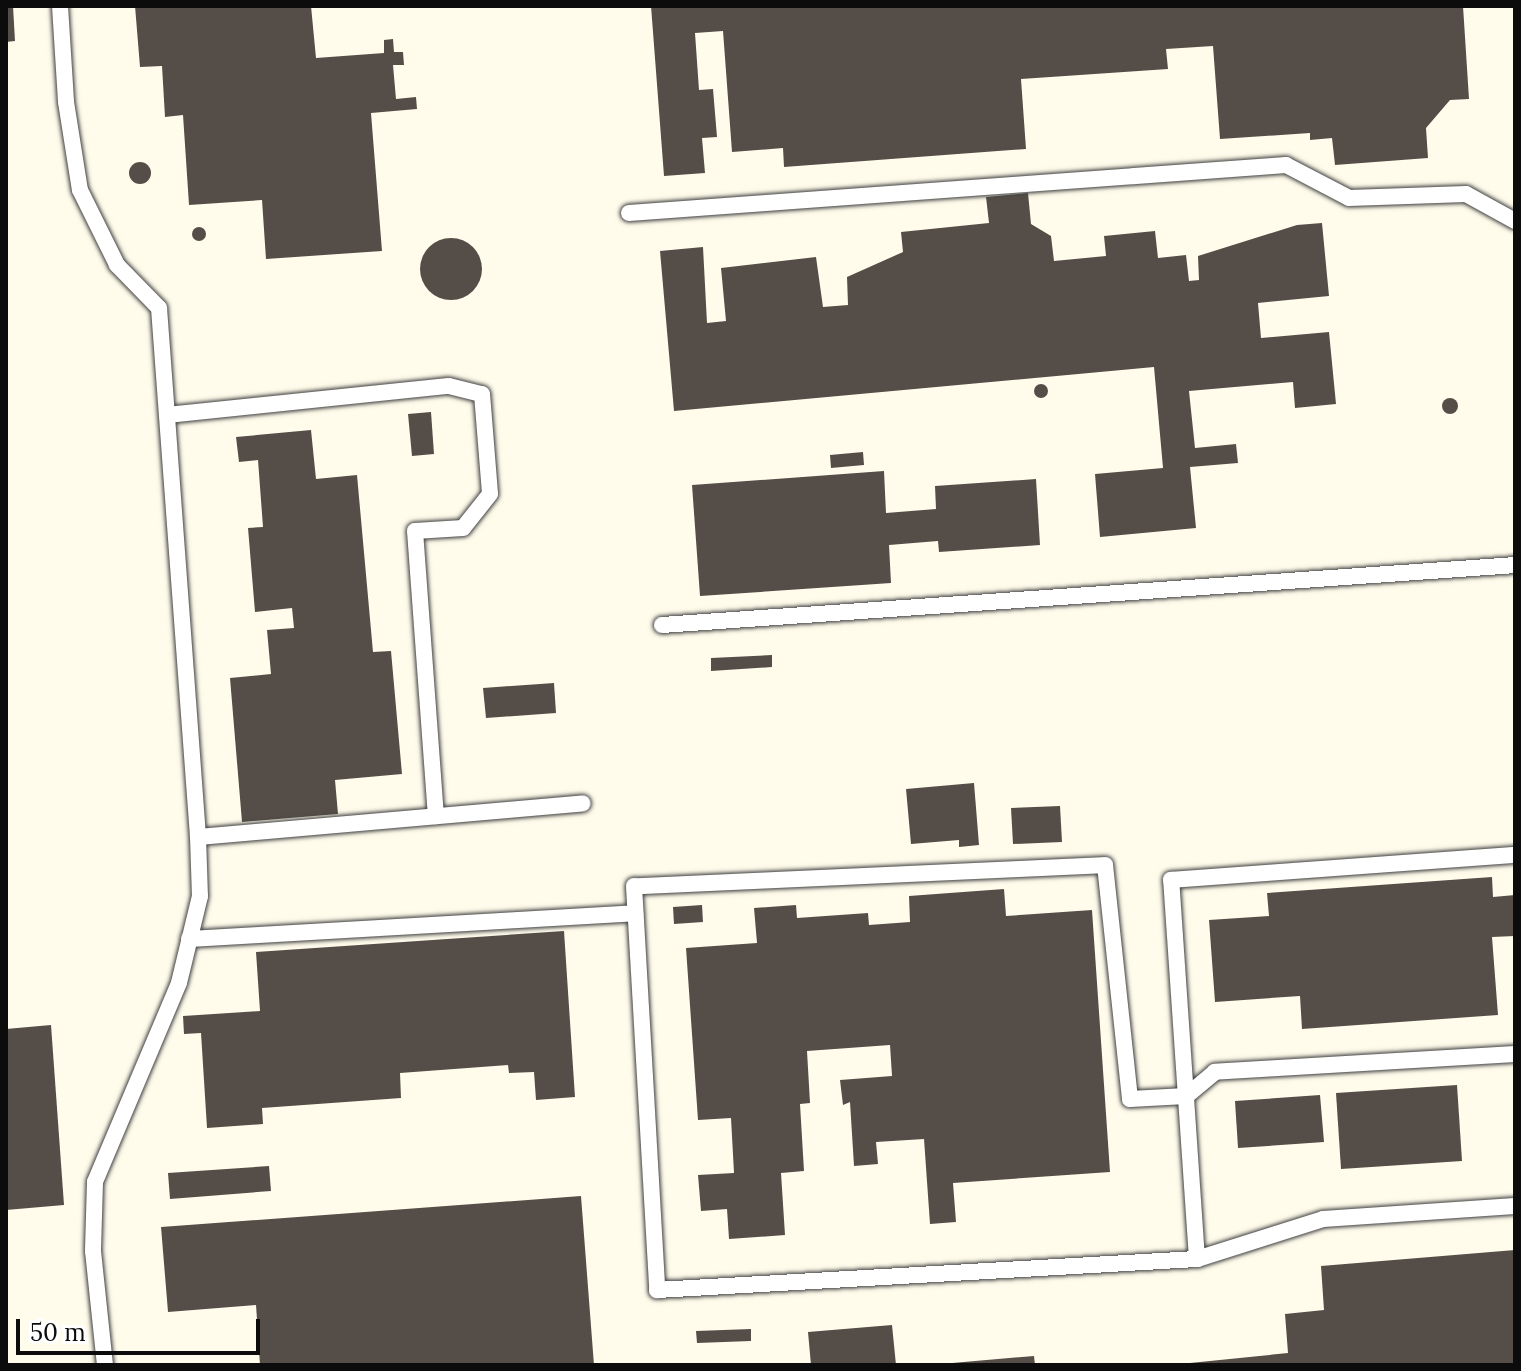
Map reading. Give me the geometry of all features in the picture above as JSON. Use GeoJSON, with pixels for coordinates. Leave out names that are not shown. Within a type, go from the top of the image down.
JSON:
{"type":"FeatureCollection","features":[{"type":"Feature","properties":{"kind":"lane"},"geometry":{"type":"LineString","coordinates":[[60,6],[66,102],[80,190],[117,265],[159,308],[200,896],[179,983],[95,1182],[93,1251],[105,1365]]}},
{"type":"Feature","properties":{"kind":"lane"},"geometry":{"type":"LineString","coordinates":[[629,213],[1286,165],[1349,198],[1466,194],[1515,221]]}},
{"type":"Feature","properties":{"kind":"lane"},"geometry":{"type":"LineString","coordinates":[[167,415],[449,386],[482,394],[490,494],[463,528],[415,531],[436,816]]}},
{"type":"Feature","properties":{"kind":"lane"},"geometry":{"type":"LineString","coordinates":[[662,625],[1515,565]]}},
{"type":"Feature","properties":{"kind":"lane"},"geometry":{"type":"LineString","coordinates":[[198,837],[583,803]]}},
{"type":"Feature","properties":{"kind":"lane"},"geometry":{"type":"LineString","coordinates":[[1197,1259],[1171,880],[1515,855]]}},
{"type":"Feature","properties":{"kind":"lane"},"geometry":{"type":"LineString","coordinates":[[1515,1054],[1215,1072],[1186,1096],[1130,1099],[1105,865],[634,886],[657,1290],[1197,1259],[1323,1219],[1515,1206]]}},
{"type":"Feature","properties":{"kind":"lane"},"geometry":{"type":"LineString","coordinates":[[189,939],[635,913]]}},
{"type":"Feature","properties":{"kind":"building"},"geometry":{"type":"Polygon","coordinates":[[[6,6],[13,6],[15,41],[6,42],[6,6]]]}},
{"type":"Feature","properties":{"kind":"building"},"geometry":{"type":"Polygon","coordinates":[[[135,6],[311,6],[316,58],[384,53],[384,40],[393,39],[394,52],[403,52],[404,65],[393,65],[396,99],[416,97],[417,109],[371,113],[382,251],[266,259],[262,200],[189,205],[183,115],[165,117],[162,66],[140,67],[135,6]]]}},
{"type":"Feature","properties":{"kind":"building"},"geometry":{"type":"Polygon","coordinates":[[[651,6],[1463,6],[1469,99],[1450,100],[1426,128],[1428,158],[1335,165],[1332,138],[1310,140],[1310,133],[1220,139],[1213,46],[1166,49],[1168,69],[1021,79],[1026,149],[784,167],[783,148],[732,152],[723,31],[695,33],[699,90],[713,89],[717,137],[702,138],[705,173],[664,176],[651,6]]]}},
{"type":"Feature","properties":{"kind":"building"},"geometry":{"type":"Polygon","coordinates":[[[136,162],[144,162],[151,173],[144,184],[136,184],[129,177],[129,169],[136,162]]]}},
{"type":"Feature","properties":{"kind":"building"},"geometry":{"type":"Polygon","coordinates":[[[1028,193],[1031,224],[1051,236],[1054,261],[1106,256],[1104,236],[1155,231],[1158,258],[1186,255],[1189,281],[1199,280],[1198,256],[1297,225],[1322,223],[1329,296],[1258,303],[1261,338],[1329,332],[1336,404],[1295,408],[1293,382],[1189,391],[1195,448],[1236,444],[1238,463],[1190,467],[1196,528],[1100,537],[1095,474],[1163,468],[1154,367],[674,411],[660,251],[703,247],[707,323],[726,321],[721,268],[816,257],[823,307],[848,305],[847,277],[903,252],[901,232],[989,223],[986,197],[1028,193]]]}},
{"type":"Feature","properties":{"kind":"building"},"geometry":{"type":"Polygon","coordinates":[[[199,227],[206,234],[199,241],[192,234],[199,227]]]}},
{"type":"Feature","properties":{"kind":"building"},"geometry":{"type":"Polygon","coordinates":[[[445,238],[457,238],[473,247],[480,257],[480,281],[473,291],[457,300],[445,300],[425,286],[420,275],[420,263],[434,243],[445,238]]]}},
{"type":"Feature","properties":{"kind":"building"},"geometry":{"type":"Polygon","coordinates":[[[1041,384],[1048,391],[1041,398],[1034,391],[1041,384]]]}},
{"type":"Feature","properties":{"kind":"building"},"geometry":{"type":"Polygon","coordinates":[[[1450,398],[1456,400],[1456,412],[1450,414],[1444,412],[1442,406],[1444,400],[1450,398]]]}},
{"type":"Feature","properties":{"kind":"building"},"geometry":{"type":"Polygon","coordinates":[[[431,412],[434,454],[412,456],[408,414],[431,412]]]}},
{"type":"Feature","properties":{"kind":"building"},"geometry":{"type":"Polygon","coordinates":[[[311,430],[316,479],[357,475],[373,652],[391,651],[402,774],[335,780],[338,814],[242,822],[230,678],[271,674],[267,630],[294,628],[292,608],[255,612],[248,528],[263,527],[258,460],[239,462],[236,437],[311,430]]]}},
{"type":"Feature","properties":{"kind":"building"},"geometry":{"type":"Polygon","coordinates":[[[863,452],[864,465],[831,468],[830,455],[863,452]]]}},
{"type":"Feature","properties":{"kind":"building"},"geometry":{"type":"Polygon","coordinates":[[[884,471],[886,513],[936,509],[935,486],[1036,479],[1040,545],[939,552],[938,541],[889,545],[891,583],[700,596],[692,485],[884,471]]]}},
{"type":"Feature","properties":{"kind":"building"},"geometry":{"type":"Polygon","coordinates":[[[772,655],[772,667],[711,671],[711,658],[772,655]]]}},
{"type":"Feature","properties":{"kind":"building"},"geometry":{"type":"Polygon","coordinates":[[[554,683],[556,713],[486,718],[483,688],[554,683]]]}},
{"type":"Feature","properties":{"kind":"building"},"geometry":{"type":"Polygon","coordinates":[[[974,783],[979,845],[959,847],[959,840],[911,844],[906,789],[974,783]]]}},
{"type":"Feature","properties":{"kind":"building"},"geometry":{"type":"Polygon","coordinates":[[[1060,806],[1062,842],[1013,844],[1011,808],[1060,806]]]}},
{"type":"Feature","properties":{"kind":"building"},"geometry":{"type":"Polygon","coordinates":[[[1492,877],[1493,897],[1515,895],[1515,936],[1492,937],[1498,1015],[1302,1029],[1300,996],[1215,1002],[1209,920],[1269,916],[1267,893],[1492,877]]]}},
{"type":"Feature","properties":{"kind":"building"},"geometry":{"type":"Polygon","coordinates":[[[1004,889],[1006,916],[1092,910],[1110,1172],[953,1183],[956,1222],[930,1224],[924,1139],[876,1142],[878,1164],[854,1166],[850,1102],[843,1105],[840,1080],[892,1076],[890,1045],[807,1051],[810,1103],[800,1104],[804,1171],[781,1173],[785,1235],[729,1239],[727,1209],[701,1211],[698,1175],[734,1173],[731,1118],[698,1120],[686,948],[757,943],[754,908],[796,905],[797,918],[868,913],[869,925],[910,922],[909,896],[1004,889]]]}},
{"type":"Feature","properties":{"kind":"building"},"geometry":{"type":"Polygon","coordinates":[[[702,905],[703,922],[674,924],[673,907],[702,905]]]}},
{"type":"Feature","properties":{"kind":"building"},"geometry":{"type":"Polygon","coordinates":[[[564,931],[575,1097],[536,1100],[534,1072],[509,1073],[508,1065],[400,1073],[401,1098],[262,1108],[263,1124],[207,1128],[201,1033],[184,1034],[183,1016],[260,1011],[256,952],[564,931]]]}},
{"type":"Feature","properties":{"kind":"building"},"geometry":{"type":"Polygon","coordinates":[[[51,1025],[64,1205],[6,1210],[6,1029],[51,1025]]]}},
{"type":"Feature","properties":{"kind":"building"},"geometry":{"type":"Polygon","coordinates":[[[1457,1085],[1462,1161],[1341,1169],[1336,1093],[1457,1085]]]}},
{"type":"Feature","properties":{"kind":"building"},"geometry":{"type":"Polygon","coordinates":[[[1320,1095],[1324,1142],[1238,1148],[1235,1101],[1320,1095]]]}},
{"type":"Feature","properties":{"kind":"building"},"geometry":{"type":"Polygon","coordinates":[[[269,1166],[271,1191],[170,1199],[168,1173],[269,1166]]]}},
{"type":"Feature","properties":{"kind":"building"},"geometry":{"type":"Polygon","coordinates":[[[581,1196],[594,1365],[260,1365],[256,1305],[168,1312],[161,1227],[581,1196]]]}},
{"type":"Feature","properties":{"kind":"building"},"geometry":{"type":"Polygon","coordinates":[[[1515,1250],[1515,1365],[1170,1365],[1288,1353],[1285,1314],[1324,1310],[1321,1266],[1515,1250]]]}},
{"type":"Feature","properties":{"kind":"building"},"geometry":{"type":"Polygon","coordinates":[[[892,1325],[896,1365],[811,1365],[808,1332],[892,1325]]]}},
{"type":"Feature","properties":{"kind":"building"},"geometry":{"type":"Polygon","coordinates":[[[751,1329],[751,1341],[697,1343],[696,1331],[751,1329]]]}},
{"type":"Feature","properties":{"kind":"building"},"geometry":{"type":"Polygon","coordinates":[[[1034,1356],[1035,1365],[952,1365],[952,1363],[1034,1356]]]}}]}
